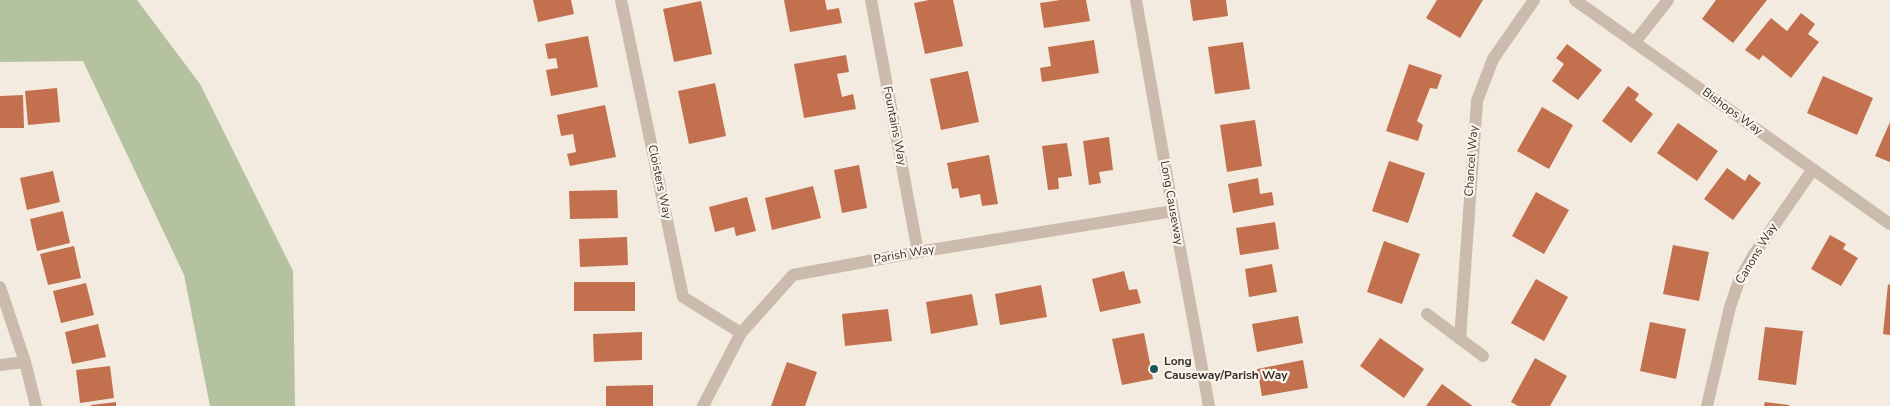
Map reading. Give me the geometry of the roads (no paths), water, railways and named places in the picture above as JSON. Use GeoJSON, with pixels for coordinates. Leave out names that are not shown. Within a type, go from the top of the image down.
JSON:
{"type":"FeatureCollection","features":[{"type":"Feature","properties":{"kind":"street","name":"Cloisters Way"},"geometry":{"type":"LineString","coordinates":[[622,0],[683,297],[742,333]]}},
{"type":"Feature","properties":{"kind":"street","name":"Fountains Way"},"geometry":{"type":"LineString","coordinates":[[871,0],[918,252]]}},
{"type":"Feature","properties":{"kind":"street","name":"Long Causeway"},"geometry":{"type":"LineString","coordinates":[[1136,0],[1209,406]]}},
{"type":"Feature","properties":{"kind":"street","name":"Chancel Way"},"geometry":{"type":"LineString","coordinates":[[1460,339],[1477,100],[1493,59],[1534,0]]}},
{"type":"Feature","properties":{"kind":"street","name":"Bishops Way"},"geometry":{"type":"LineString","coordinates":[[1575,0],[1890,224]]}},
{"type":"Feature","properties":{"kind":"street"},"geometry":{"type":"LineString","coordinates":[[1635,42],[1668,0]]}},
{"type":"Feature","properties":{"kind":"street","name":"Canons Way"},"geometry":{"type":"LineString","coordinates":[[1707,406],[1730,307],[1739,281],[1753,256],[1813,170]]}},
{"type":"Feature","properties":{"kind":"street","name":"Parish Way"},"geometry":{"type":"LineString","coordinates":[[703,406],[742,333],[793,275],[918,252],[1173,211]]}},
{"type":"Feature","properties":{"kind":"street"},"geometry":{"type":"LineString","coordinates":[[0,287],[25,362],[36,406]]}},
{"type":"Feature","properties":{"kind":"street"},"geometry":{"type":"LineString","coordinates":[[1428,314],[1483,356]]}},
{"type":"Feature","properties":{"kind":"street"},"geometry":{"type":"LineString","coordinates":[[0,365],[25,362]]}},
{"type":"Feature","properties":{"kind":"place","name":"Long Causeway/Parish Way"},"geometry":{"type":"Point","coordinates":[1154,369]}}]}
